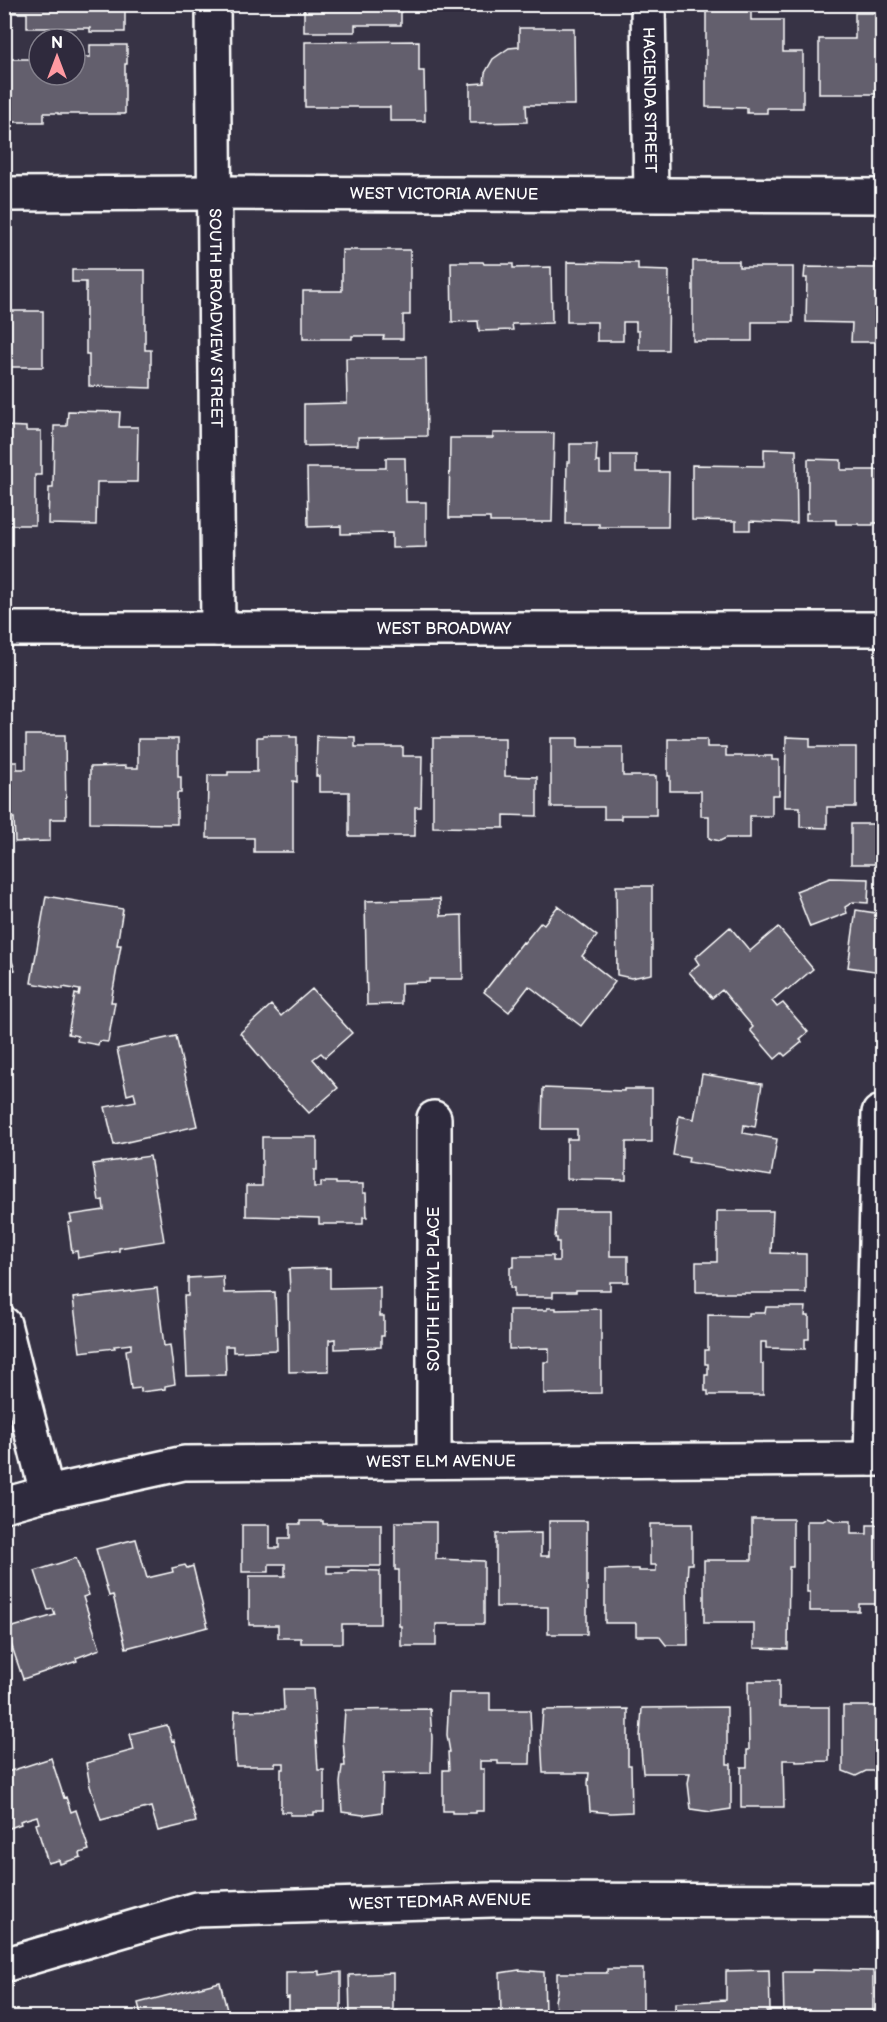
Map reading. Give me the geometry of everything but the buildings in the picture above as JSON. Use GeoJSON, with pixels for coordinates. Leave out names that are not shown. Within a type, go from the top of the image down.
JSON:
{"type":"FeatureCollection","features":[{"type":"Feature","properties":{"kind":"street","name":"SOUTH BROADVIEW STREET"},"geometry":{"type":"LineString","coordinates":[[213,4],[218,629]]}},
{"type":"Feature","properties":{"kind":"street","name":"HACIENDA STREET"},"geometry":{"type":"LineString","coordinates":[[648,4],[651,195]]}},
{"type":"Feature","properties":{"kind":"street","name":"WEST VICTORIA AVENUE"},"geometry":{"type":"LineString","coordinates":[[4,194],[882,196]]}},
{"type":"Feature","properties":{"kind":"street","name":"WEST BROADWAY"},"geometry":{"type":"LineString","coordinates":[[4,629],[882,629]]}},
{"type":"Feature","properties":{"kind":"street"},"geometry":{"type":"LineString","coordinates":[[877,1459],[879,1113]]}},
{"type":"Feature","properties":{"kind":"street","name":"SOUTH ETHYL PLACE"},"geometry":{"type":"LineString","coordinates":[[434,1118],[434,1461]]}},
{"type":"Feature","properties":{"kind":"street"},"geometry":{"type":"LineString","coordinates":[[4,1324],[47,1493]]}},
{"type":"Feature","properties":{"kind":"street","name":"WEST ELM AVENUE"},"geometry":{"type":"LineString","coordinates":[[4,1504],[184,1462],[877,1459]]}},
{"type":"Feature","properties":{"kind":"street","name":"WEST TEDMAR AVENUE"},"geometry":{"type":"LineString","coordinates":[[4,1965],[196,1909],[493,1900],[882,1900]]}}]}
